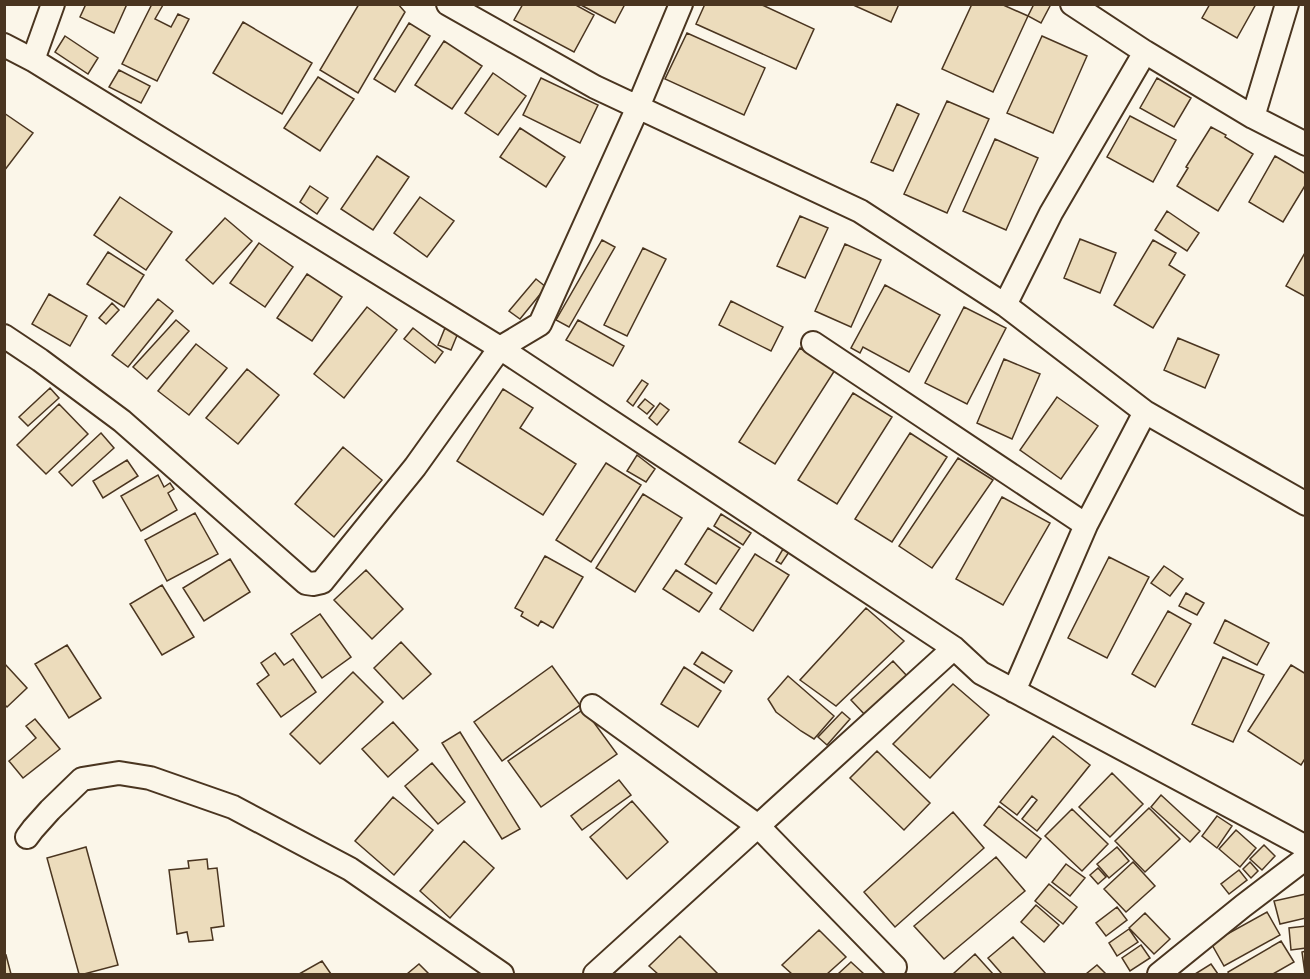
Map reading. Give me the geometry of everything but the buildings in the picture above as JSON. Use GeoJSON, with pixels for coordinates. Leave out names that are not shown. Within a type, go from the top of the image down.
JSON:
{"type":"FeatureCollection","features":[{"type":"Feature","properties":{"kind":"street"},"geometry":{"type":"LineString","coordinates":[[33,60],[53,4]]}},
{"type":"Feature","properties":{"kind":"street"},"geometry":{"type":"LineString","coordinates":[[448,4],[595,87],[860,211],[1005,305],[1145,412],[1305,504]]}},
{"type":"Feature","properties":{"kind":"street"},"geometry":{"type":"LineString","coordinates":[[4,336],[122,421],[306,583],[322,582],[415,467],[500,348],[540,324],[638,107],[681,4]]}},
{"type":"Feature","properties":{"kind":"street"},"geometry":{"type":"LineString","coordinates":[[1072,4],[1145,52],[1253,117],[1305,144]]}},
{"type":"Feature","properties":{"kind":"street"},"geometry":{"type":"LineString","coordinates":[[1253,117],[1287,4]]}},
{"type":"Feature","properties":{"kind":"street"},"geometry":{"type":"LineString","coordinates":[[4,45],[33,60],[500,348],[954,648],[981,673],[1305,847]]}},
{"type":"Feature","properties":{"kind":"street"},"geometry":{"type":"LineString","coordinates":[[1005,305],[1051,213],[1145,52]]}},
{"type":"Feature","properties":{"kind":"street"},"geometry":{"type":"LineString","coordinates":[[813,343],[1086,525]]}},
{"type":"Feature","properties":{"kind":"street"},"geometry":{"type":"LineString","coordinates":[[1014,691],[1086,525],[1145,412]]}},
{"type":"Feature","properties":{"kind":"street"},"geometry":{"type":"LineString","coordinates":[[595,975],[954,648]]}},
{"type":"Feature","properties":{"kind":"street"},"geometry":{"type":"LineString","coordinates":[[592,706],[759,826],[895,967]]}},
{"type":"Feature","properties":{"kind":"street"},"geometry":{"type":"LineString","coordinates":[[27,837],[50,810],[82,779],[119,773],[150,778],[233,807],[350,868],[502,975]]}},
{"type":"Feature","properties":{"kind":"street"},"geometry":{"type":"LineString","coordinates":[[1159,975],[1305,858]]}}]}
